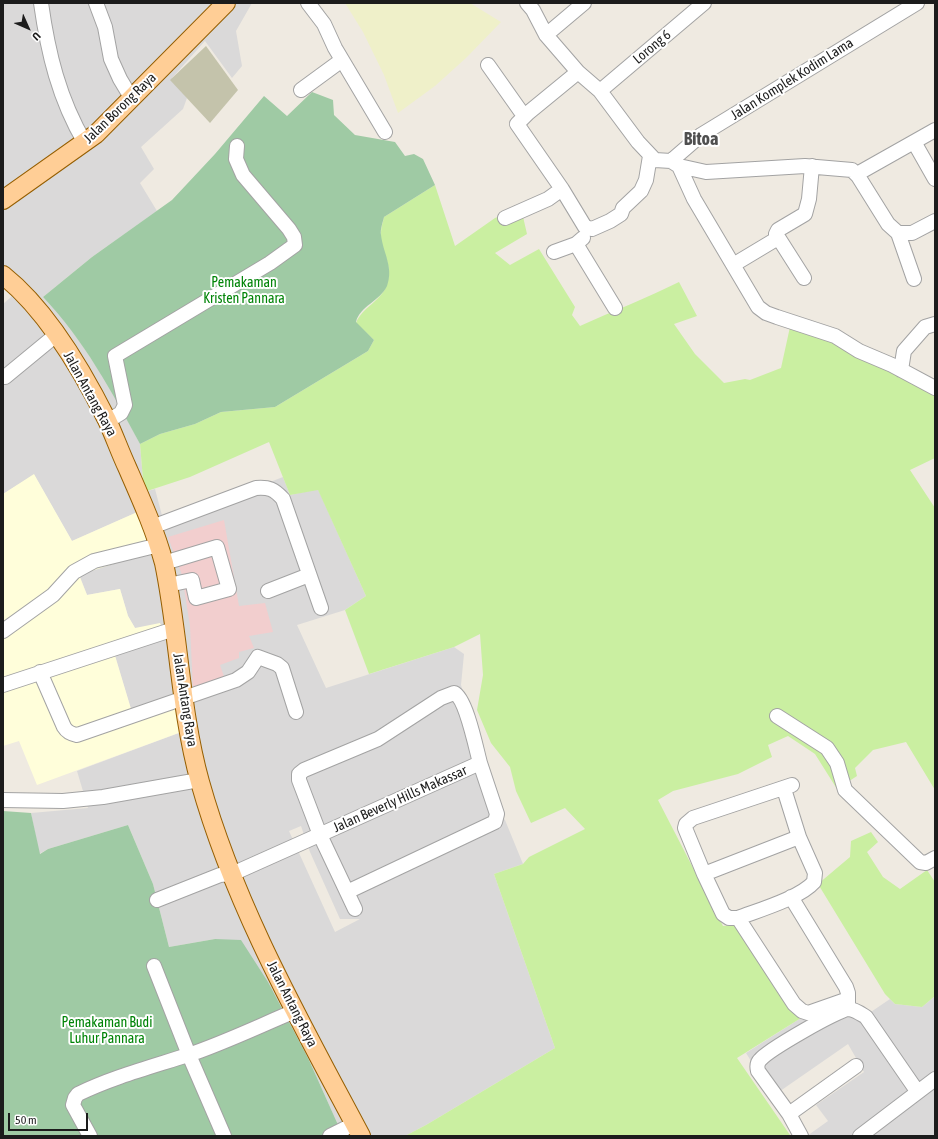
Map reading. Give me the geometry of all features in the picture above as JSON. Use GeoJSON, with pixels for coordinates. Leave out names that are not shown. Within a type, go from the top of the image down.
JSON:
{"type":"FeatureCollection","features":[{"type":"Feature","properties":{"kind":"main road","name":"Jalan Borong Raya"},"geometry":{"type":"LineString","coordinates":[[3,200],[85,143],[132,99],[169,58],[226,3]]}},
{"type":"Feature","properties":{"kind":"main road","name":"Jalan Antang Raya"},"geometry":{"type":"LineString","coordinates":[[3,275],[25,294],[56,336],[89,386],[108,421],[152,527],[164,563],[183,698],[199,780],[232,874],[262,944],[295,1011],[358,1130]]}},
{"type":"Feature","properties":{"kind":"street"},"geometry":{"type":"LineString","coordinates":[[41,3],[47,44],[54,73],[65,102],[85,143]]}},
{"type":"Feature","properties":{"kind":"street"},"geometry":{"type":"LineString","coordinates":[[96,3],[105,27],[111,59],[120,79],[132,99]]}},
{"type":"Feature","properties":{"kind":"street"},"geometry":{"type":"LineString","coordinates":[[308,3],[324,24],[342,60],[385,132]]}},
{"type":"Feature","properties":{"kind":"street"},"geometry":{"type":"LineString","coordinates":[[527,3],[533,10],[546,35],[578,72],[600,91],[638,142],[655,160],[675,163],[706,172],[812,166],[851,171],[914,142],[935,130]]}},
{"type":"Feature","properties":{"kind":"street"},"geometry":{"type":"LineString","coordinates":[[546,35],[584,3]]}},
{"type":"Feature","properties":{"kind":"street","name":"Lorong 6"},"geometry":{"type":"LineString","coordinates":[[600,91],[704,3]]}},
{"type":"Feature","properties":{"kind":"street","name":"Jalan Komplek Kodim Lama"},"geometry":{"type":"LineString","coordinates":[[675,163],[701,135],[917,3]]}},
{"type":"Feature","properties":{"kind":"street"},"geometry":{"type":"LineString","coordinates":[[300,90],[342,60]]}},
{"type":"Feature","properties":{"kind":"street"},"geometry":{"type":"LineString","coordinates":[[488,65],[524,116]]}},
{"type":"Feature","properties":{"kind":"street"},"geometry":{"type":"LineString","coordinates":[[578,72],[524,116],[517,124],[562,189],[585,227],[592,229]]}},
{"type":"Feature","properties":{"kind":"street"},"geometry":{"type":"LineString","coordinates":[[914,142],[935,179]]}},
{"type":"Feature","properties":{"kind":"street"},"geometry":{"type":"LineString","coordinates":[[108,421],[120,413],[125,405],[115,356],[270,264],[295,245],[294,237],[289,230],[243,175],[236,159],[237,146]]}},
{"type":"Feature","properties":{"kind":"street"},"geometry":{"type":"LineString","coordinates":[[554,252],[576,244],[592,229],[610,222],[621,214],[623,208],[642,191],[646,180],[650,156]]}},
{"type":"Feature","properties":{"kind":"street"},"geometry":{"type":"LineString","coordinates":[[675,163],[694,199],[758,307],[766,313],[835,336],[859,351],[901,370],[935,388]]}},
{"type":"Feature","properties":{"kind":"street"},"geometry":{"type":"LineString","coordinates":[[804,278],[776,234],[778,230],[805,214],[809,199],[812,166]]}},
{"type":"Feature","properties":{"kind":"street"},"geometry":{"type":"LineString","coordinates":[[851,171],[888,224],[898,234],[914,279]]}},
{"type":"Feature","properties":{"kind":"street"},"geometry":{"type":"LineString","coordinates":[[505,218],[548,199],[562,189]]}},
{"type":"Feature","properties":{"kind":"street"},"geometry":{"type":"LineString","coordinates":[[898,234],[912,233],[935,221]]}},
{"type":"Feature","properties":{"kind":"street"},"geometry":{"type":"LineString","coordinates":[[733,265],[778,238]]}},
{"type":"Feature","properties":{"kind":"street"},"geometry":{"type":"LineString","coordinates":[[576,244],[615,308]]}},
{"type":"Feature","properties":{"kind":"street"},"geometry":{"type":"LineString","coordinates":[[901,370],[904,351],[926,327],[935,324]]}},
{"type":"Feature","properties":{"kind":"street"},"geometry":{"type":"LineString","coordinates":[[5,377],[56,336]]}},
{"type":"Feature","properties":{"kind":"street"},"geometry":{"type":"LineString","coordinates":[[152,527],[246,491],[265,487],[273,489],[283,499],[321,608]]}},
{"type":"Feature","properties":{"kind":"street"},"geometry":{"type":"LineString","coordinates":[[3,631],[37,608],[53,595],[74,572],[94,562],[159,545]]}},
{"type":"Feature","properties":{"kind":"street"},"geometry":{"type":"LineString","coordinates":[[164,563],[217,547],[229,589],[196,598],[192,580],[168,585]]}},
{"type":"Feature","properties":{"kind":"street"},"geometry":{"type":"LineString","coordinates":[[268,591],[309,575]]}},
{"type":"Feature","properties":{"kind":"street"},"geometry":{"type":"LineString","coordinates":[[3,685],[174,629]]}},
{"type":"Feature","properties":{"kind":"street"},"geometry":{"type":"LineString","coordinates":[[40,672],[64,727],[73,735],[77,735],[243,677],[258,657],[277,664],[282,668],[296,712]]}},
{"type":"Feature","properties":{"kind":"street","name":"Jalan Beverly Hills Makassar"},"geometry":{"type":"LineString","coordinates":[[347,892],[495,822],[497,814],[460,697],[454,693],[442,698],[378,739],[299,773],[299,780],[320,835],[355,909]]}},
{"type":"Feature","properties":{"kind":"street"},"geometry":{"type":"LineString","coordinates":[[777,716],[827,748],[837,763],[843,787],[902,846],[923,864],[935,858]]}},
{"type":"Feature","properties":{"kind":"street","name":"Jalan Beverly Hills Makassar"},"geometry":{"type":"LineString","coordinates":[[157,900],[220,875],[232,874],[480,763]]}},
{"type":"Feature","properties":{"kind":"street"},"geometry":{"type":"LineString","coordinates":[[3,800],[64,801],[103,797],[199,780]]}},
{"type":"Feature","properties":{"kind":"street"},"geometry":{"type":"LineString","coordinates":[[788,787],[799,838],[815,873],[815,878],[810,887],[791,897],[738,918],[729,918],[723,914],[704,874],[685,828],[687,822],[693,818],[788,787]]}},
{"type":"Feature","properties":{"kind":"street"},"geometry":{"type":"LineString","coordinates":[[704,874],[799,838]]}},
{"type":"Feature","properties":{"kind":"street"},"geometry":{"type":"LineString","coordinates":[[791,897],[846,987],[848,1004]]}},
{"type":"Feature","properties":{"kind":"street"},"geometry":{"type":"LineString","coordinates":[[738,918],[794,1004],[802,1011],[808,1012],[848,1004],[858,1011],[866,1017],[917,1091]]}},
{"type":"Feature","properties":{"kind":"street"},"geometry":{"type":"LineString","coordinates":[[154,966],[189,1055],[224,1136]]}},
{"type":"Feature","properties":{"kind":"street"},"geometry":{"type":"LineString","coordinates":[[801,1136],[789,1114],[758,1071],[759,1061],[802,1031],[848,1004]]}},
{"type":"Feature","properties":{"kind":"street"},"geometry":{"type":"LineString","coordinates":[[90,1136],[73,1105],[78,1094],[138,1071],[189,1055],[236,1037],[295,1011]]}},
{"type":"Feature","properties":{"kind":"street"},"geometry":{"type":"LineString","coordinates":[[789,1114],[856,1066]]}},
{"type":"Feature","properties":{"kind":"street"},"geometry":{"type":"LineString","coordinates":[[860,1136],[917,1091],[935,1079]]}},
{"type":"Feature","properties":{"kind":"street"},"geometry":{"type":"LineString","coordinates":[[330,1136],[358,1130]]}},
{"type":"Feature","properties":{"kind":"shaded area"},"geometry":{"type":"Polygon","coordinates":[[[3,3],[252,3],[236,31],[242,66],[232,78],[205,41],[172,78],[187,98],[183,109],[141,147],[154,169],[140,183],[157,211],[92,257],[43,297],[65,320],[111,388],[140,444],[144,492],[155,489],[164,523],[283,477],[290,495],[318,489],[366,596],[345,610],[297,625],[326,688],[454,647],[464,654],[461,685],[501,816],[505,820],[523,864],[494,874],[555,1048],[405,1136],[343,1136],[309,1060],[215,939],[169,947],[153,884],[128,825],[48,849],[39,854],[31,813],[88,808],[77,771],[184,731],[131,709],[113,649],[135,628],[128,616],[120,589],[87,595],[79,574],[142,510],[72,541],[34,475],[3,494],[3,304],[10,298],[22,282],[3,267],[3,3]],[[301,826],[289,831],[335,932],[360,919],[340,919],[310,852],[301,826]]]}},
{"type":"Feature","properties":{"kind":"shaded area"},"geometry":{"type":"Polygon","coordinates":[[[345,3],[470,3],[501,22],[466,58],[435,86],[398,113],[384,75],[363,32],[345,3]]]}},
{"type":"Feature","properties":{"kind":"shaded area"},"geometry":{"type":"Polygon","coordinates":[[[206,46],[238,90],[210,123],[170,80],[206,46]]]}},
{"type":"Feature","properties":{"kind":"shaded area"},"geometry":{"type":"Polygon","coordinates":[[[34,474],[72,541],[142,510],[157,550],[79,575],[87,595],[120,589],[128,616],[135,628],[160,623],[165,634],[113,649],[131,709],[176,697],[184,731],[37,785],[19,741],[3,746],[3,494],[34,474]]]}},
{"type":"Feature","properties":{"kind":"shaded area"},"geometry":{"type":"Polygon","coordinates":[[[224,520],[239,606],[265,603],[273,632],[249,636],[254,648],[239,652],[239,658],[220,665],[226,682],[193,690],[190,626],[182,575],[168,537],[224,520]]]}},
{"type":"Feature","properties":{"kind":"shaded area"},"geometry":{"type":"Polygon","coordinates":[[[935,996],[935,1136],[807,1136],[828,1121],[816,1105],[864,1072],[848,1044],[773,1096],[746,1053],[801,1018],[841,1008],[862,1018],[890,999],[895,1004],[922,1007],[935,996]]]}},
{"type":"Feature","properties":{"kind":"green space","name":"Pemakaman Kristen Pannara"},"geometry":{"type":"Polygon","coordinates":[[[312,92],[333,100],[334,115],[355,135],[395,142],[405,156],[414,154],[423,159],[435,185],[384,217],[381,233],[389,266],[389,279],[384,291],[358,316],[356,322],[374,340],[368,351],[275,407],[221,412],[195,424],[160,434],[140,444],[96,367],[72,331],[43,297],[92,257],[172,200],[215,154],[264,96],[287,116],[312,92]]]}},
{"type":"Feature","properties":{"kind":"green space"},"geometry":{"type":"Polygon","coordinates":[[[435,185],[455,246],[495,218],[521,208],[527,234],[495,253],[510,265],[539,249],[575,307],[572,315],[580,326],[655,294],[679,282],[697,316],[674,324],[695,354],[724,383],[745,379],[750,380],[781,368],[790,327],[837,343],[935,395],[935,458],[910,470],[935,508],[935,790],[906,742],[873,750],[855,768],[857,776],[837,789],[815,754],[788,736],[768,745],[772,757],[738,774],[673,791],[658,800],[723,926],[734,925],[801,1018],[737,1058],[790,1135],[788,1136],[405,1136],[555,1048],[494,874],[523,864],[529,857],[585,829],[565,808],[531,823],[516,791],[510,767],[491,743],[477,710],[483,675],[480,634],[454,647],[369,674],[345,610],[366,596],[318,490],[290,495],[269,442],[190,477],[144,492],[140,444],[160,434],[195,424],[221,412],[275,407],[368,351],[374,340],[356,323],[359,317],[381,295],[387,284],[389,269],[381,239],[381,228],[384,217],[435,185]]]}},
{"type":"Feature","properties":{"kind":"green space","name":"Pemakaman Budi Luhur Pannara"},"geometry":{"type":"Polygon","coordinates":[[[3,811],[31,813],[40,854],[48,849],[128,825],[153,884],[169,947],[215,939],[241,940],[268,982],[309,1060],[343,1136],[3,1136],[3,811]]]}},
{"type":"Feature","properties":{"kind":"green space"},"geometry":{"type":"Polygon","coordinates":[[[871,832],[878,842],[867,852],[883,877],[900,889],[927,870],[935,882],[935,996],[922,1007],[895,1004],[885,994],[818,884],[850,857],[851,841],[871,832]]]}},
{"type":"Feature","properties":{"kind":"district","name":"Bitoa"},"geometry":{"type":"Point","coordinates":[701,139]}}]}
